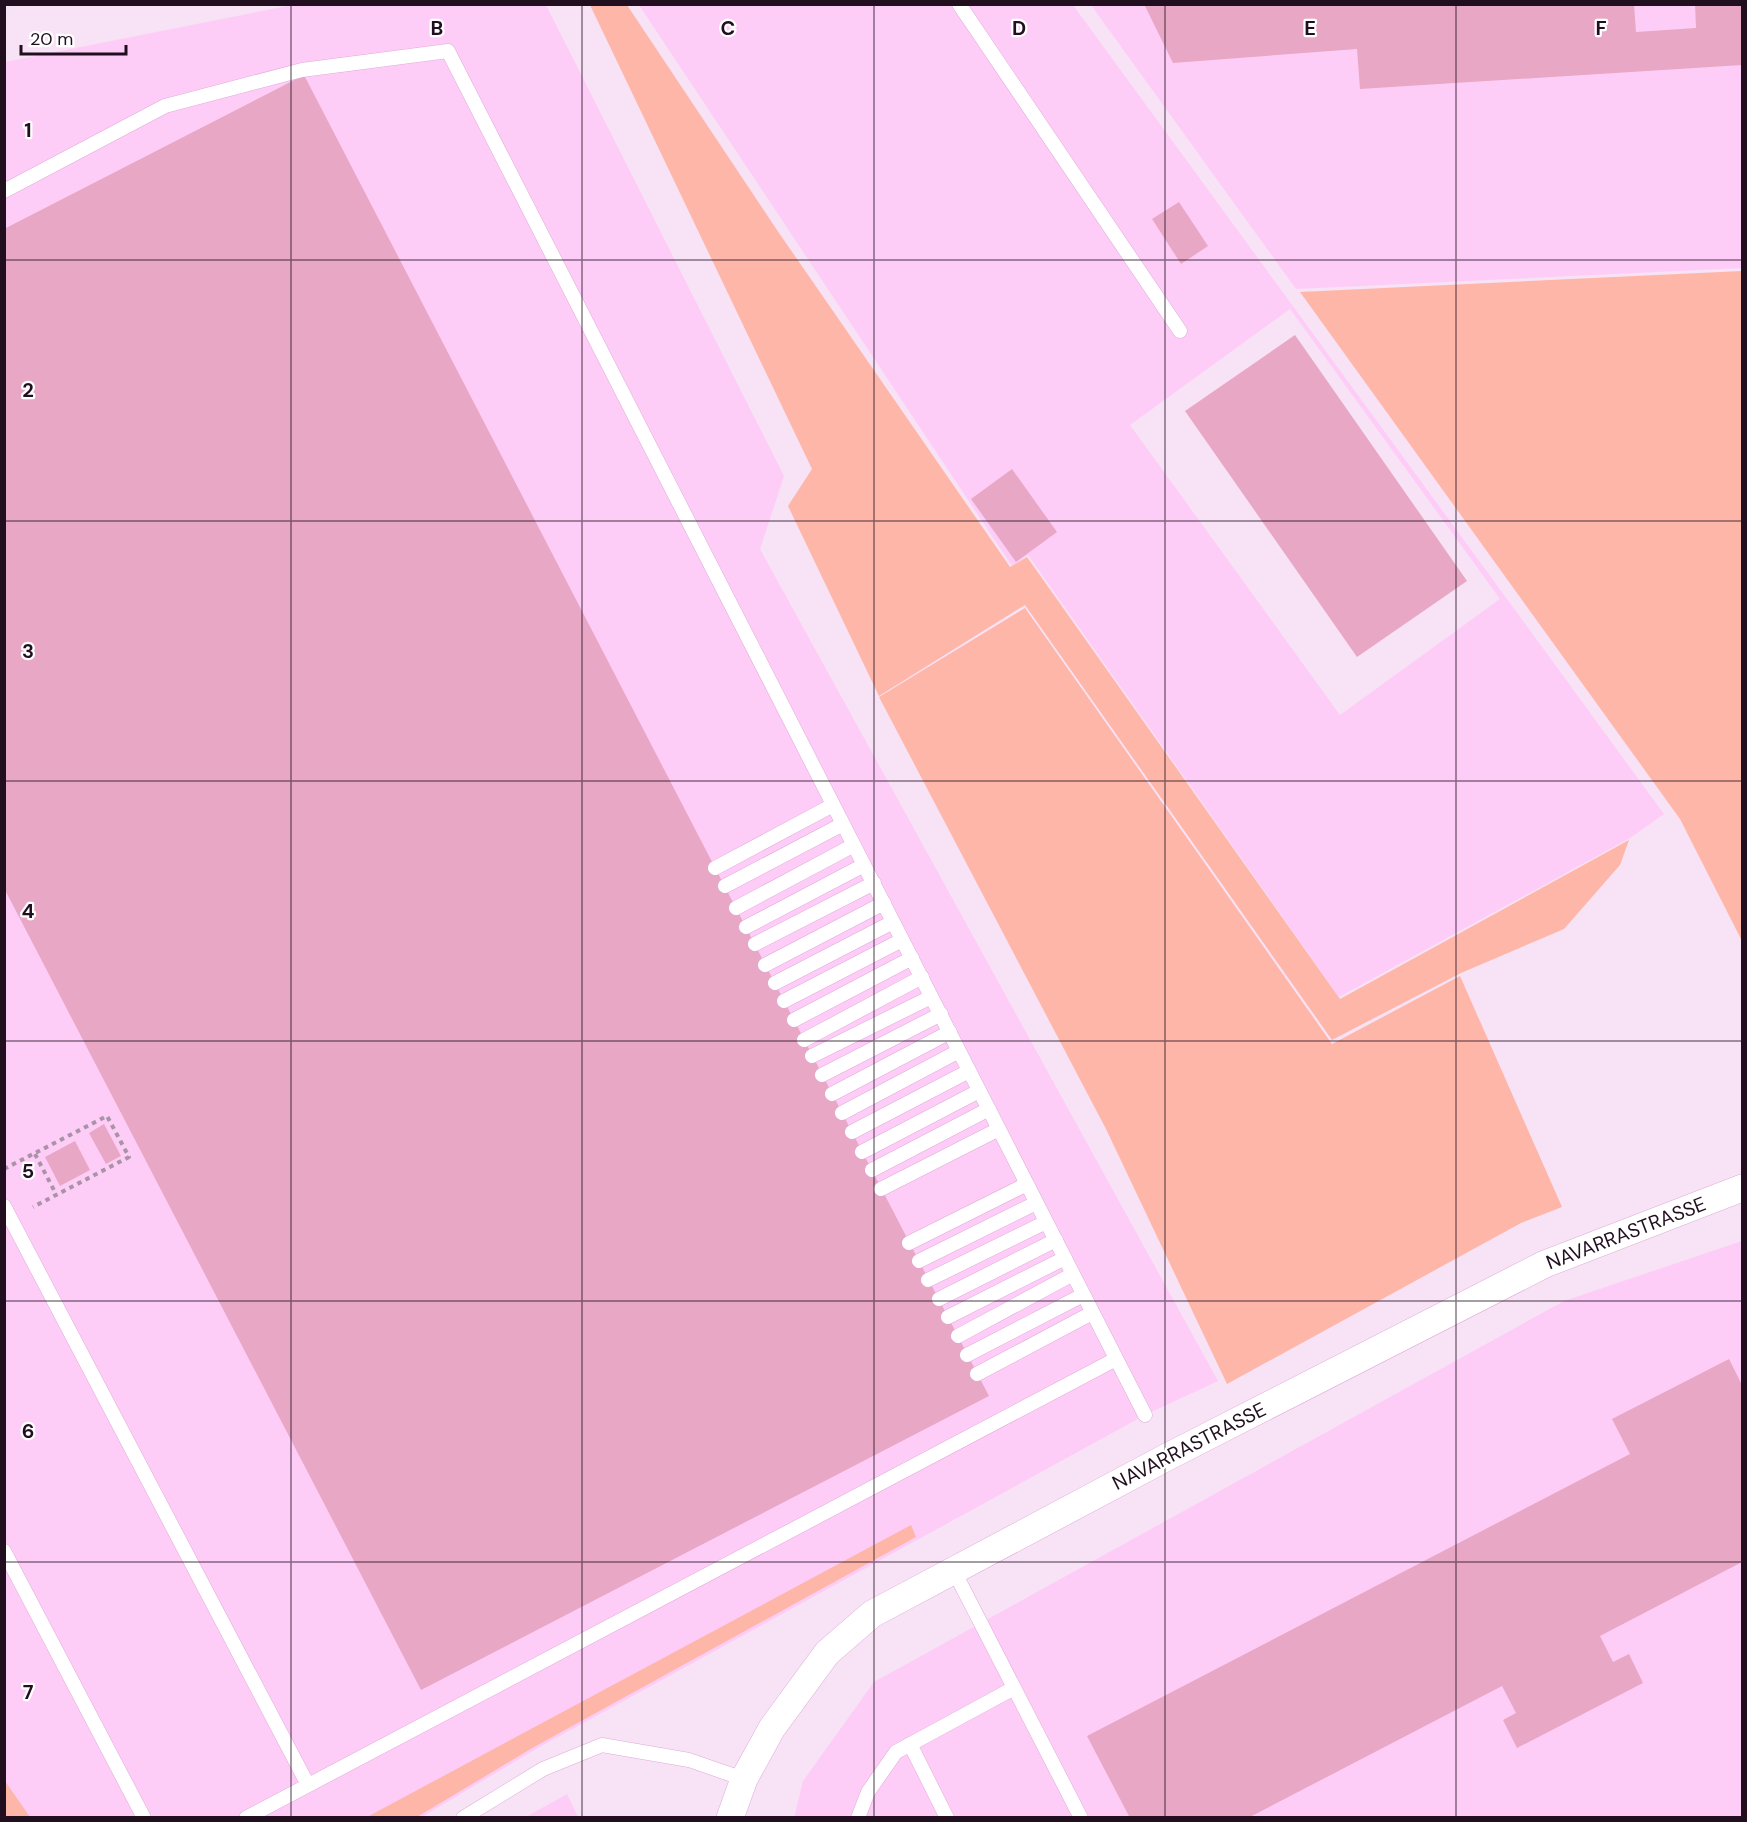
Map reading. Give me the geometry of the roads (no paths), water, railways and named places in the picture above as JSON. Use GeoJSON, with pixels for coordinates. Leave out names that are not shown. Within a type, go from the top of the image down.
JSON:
{"type":"FeatureCollection","features":[{"type":"Feature","properties":{"kind":"street","name":"NAVARRASTRASSE"},"geometry":{"type":"LineString","coordinates":[[730,1818],[744,1779],[772,1728],[826,1653],[872,1614],[1169,1456],[1545,1264],[1743,1188]]}},
{"type":"Feature","properties":{"kind":"lane"},"geometry":{"type":"LineString","coordinates":[[959,4],[1180,331]]}},
{"type":"Feature","properties":{"kind":"lane"},"geometry":{"type":"LineString","coordinates":[[4,191],[165,106],[302,70],[448,51],[1145,1414]]}},
{"type":"Feature","properties":{"kind":"lane"},"geometry":{"type":"LineString","coordinates":[[715,868],[833,805]]}},
{"type":"Feature","properties":{"kind":"lane"},"geometry":{"type":"LineString","coordinates":[[725,886],[843,824]]}},
{"type":"Feature","properties":{"kind":"lane"},"geometry":{"type":"LineString","coordinates":[[736,908],[854,845]]}},
{"type":"Feature","properties":{"kind":"lane"},"geometry":{"type":"LineString","coordinates":[[746,927],[864,865]]}},
{"type":"Feature","properties":{"kind":"lane"},"geometry":{"type":"LineString","coordinates":[[755,944],[874,884]]}},
{"type":"Feature","properties":{"kind":"lane"},"geometry":{"type":"LineString","coordinates":[[765,965],[884,903]]}},
{"type":"Feature","properties":{"kind":"lane"},"geometry":{"type":"LineString","coordinates":[[775,983],[893,922]]}},
{"type":"Feature","properties":{"kind":"lane"},"geometry":{"type":"LineString","coordinates":[[784,1001],[902,940]]}},
{"type":"Feature","properties":{"kind":"lane"},"geometry":{"type":"LineString","coordinates":[[794,1020],[912,958]]}},
{"type":"Feature","properties":{"kind":"lane"},"geometry":{"type":"LineString","coordinates":[[804,1040],[922,977]]}},
{"type":"Feature","properties":{"kind":"lane"},"geometry":{"type":"LineString","coordinates":[[812,1056],[931,997]]}},
{"type":"Feature","properties":{"kind":"lane"},"geometry":{"type":"LineString","coordinates":[[822,1075],[941,1014]]}},
{"type":"Feature","properties":{"kind":"lane"},"geometry":{"type":"LineString","coordinates":[[832,1094],[950,1032]]}},
{"type":"Feature","properties":{"kind":"lane"},"geometry":{"type":"LineString","coordinates":[[842,1113],[959,1051]]}},
{"type":"Feature","properties":{"kind":"lane"},"geometry":{"type":"LineString","coordinates":[[852,1132],[969,1071]]}},
{"type":"Feature","properties":{"kind":"lane"},"geometry":{"type":"LineString","coordinates":[[862,1152],[979,1091]]}},
{"type":"Feature","properties":{"kind":"lane"},"geometry":{"type":"LineString","coordinates":[[872,1170],[989,1109]]}},
{"type":"Feature","properties":{"kind":"lane"},"geometry":{"type":"LineString","coordinates":[[881,1189],[999,1129]]}},
{"type":"Feature","properties":{"kind":"lane"},"geometry":{"type":"LineString","coordinates":[[909,1243],[1027,1184]]}},
{"type":"Feature","properties":{"kind":"lane"},"geometry":{"type":"LineString","coordinates":[[919,1261],[1036,1203]]}},
{"type":"Feature","properties":{"kind":"lane"},"geometry":{"type":"LineString","coordinates":[[4,1206],[308,1785]]}},
{"type":"Feature","properties":{"kind":"lane"},"geometry":{"type":"LineString","coordinates":[[928,1280],[1046,1222]]}},
{"type":"Feature","properties":{"kind":"lane"},"geometry":{"type":"LineString","coordinates":[[939,1299],[1056,1240]]}},
{"type":"Feature","properties":{"kind":"lane"},"geometry":{"type":"LineString","coordinates":[[948,1317],[1065,1258]]}},
{"type":"Feature","properties":{"kind":"lane"},"geometry":{"type":"LineString","coordinates":[[958,1336],[1073,1274]]}},
{"type":"Feature","properties":{"kind":"lane"},"geometry":{"type":"LineString","coordinates":[[967,1355],[1083,1294]]}},
{"type":"Feature","properties":{"kind":"lane"},"geometry":{"type":"LineString","coordinates":[[977,1374],[1092,1313]]}},
{"type":"Feature","properties":{"kind":"lane"},"geometry":{"type":"LineString","coordinates":[[246,1818],[1116,1359]]}},
{"type":"Feature","properties":{"kind":"lane"},"geometry":{"type":"LineString","coordinates":[[4,1551],[144,1818]]}},
{"type":"Feature","properties":{"kind":"lane"},"geometry":{"type":"LineString","coordinates":[[954,1571],[1081,1818]]}},
{"type":"Feature","properties":{"kind":"lane"},"geometry":{"type":"LineString","coordinates":[[858,1818],[868,1792],[896,1752],[1014,1688]]}},
{"type":"Feature","properties":{"kind":"lane"},"geometry":{"type":"LineString","coordinates":[[910,1744],[947,1818]]}},
{"type":"Feature","properties":{"kind":"lane"},"geometry":{"type":"LineString","coordinates":[[463,1818],[543,1768],[602,1745],[689,1760],[744,1779]]}}]}
